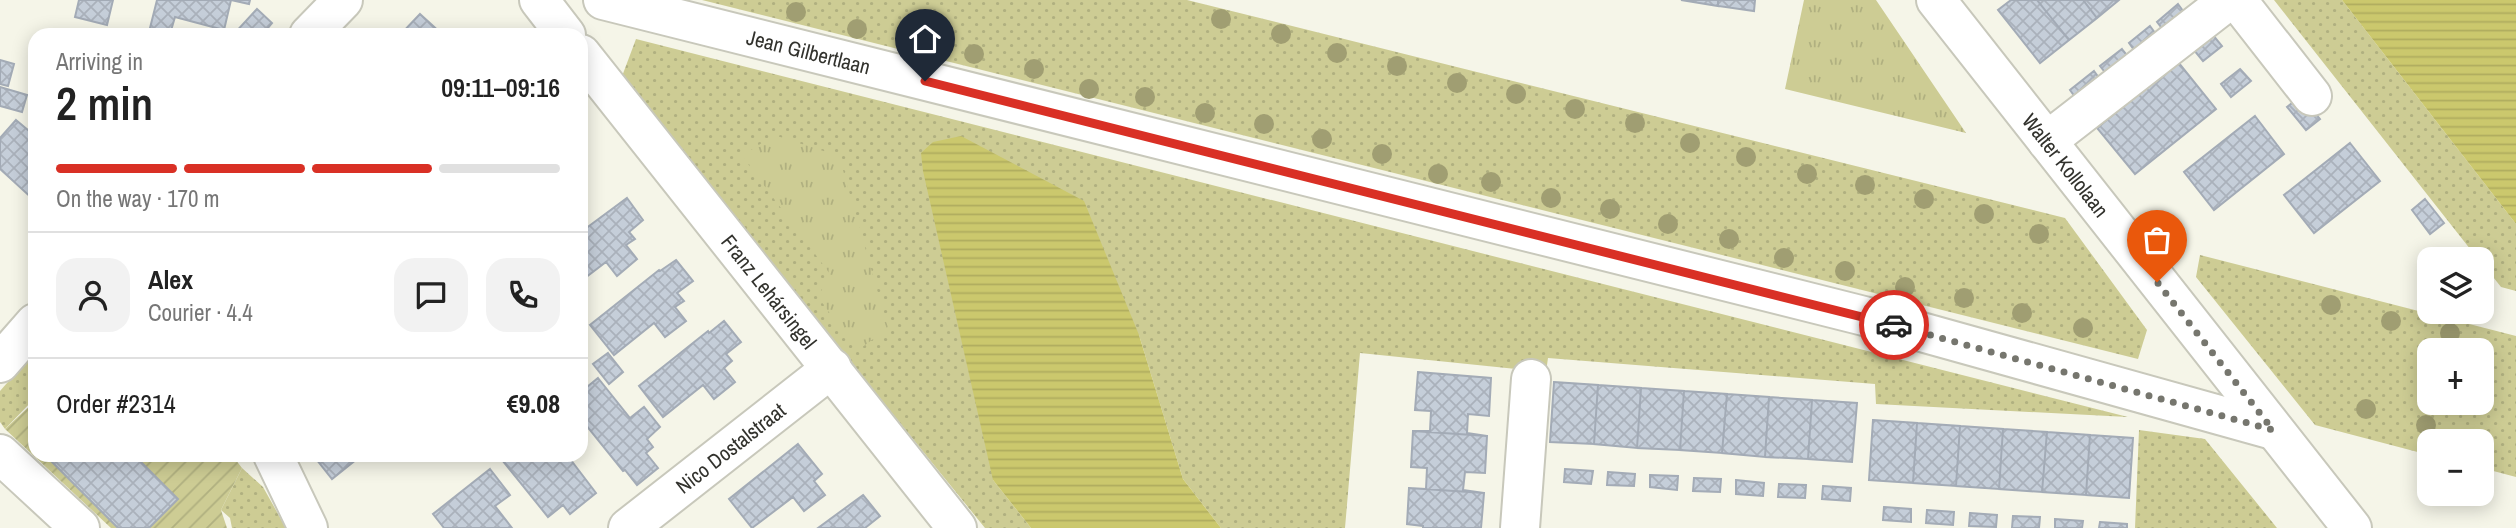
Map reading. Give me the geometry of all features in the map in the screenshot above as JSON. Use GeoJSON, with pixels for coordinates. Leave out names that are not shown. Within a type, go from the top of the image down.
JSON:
{"type":"FeatureCollection","features":[{"type":"Feature","properties":{"kind":"street"},"geometry":{"type":"LineString","coordinates":[[316,28],[343,0]]}},
{"type":"Feature","properties":{"kind":"street"},"geometry":{"type":"LineString","coordinates":[[539,0],[561,28]]}},
{"type":"Feature","properties":{"kind":"street","name":"Jean Gilbertlaan"},"geometry":{"type":"LineString","coordinates":[[603,0],[1864,317],[2273,430]]}},
{"type":"Feature","properties":{"kind":"street"},"geometry":{"type":"LineString","coordinates":[[2047,141],[2229,0]]}},
{"type":"Feature","properties":{"kind":"street"},"geometry":{"type":"LineString","coordinates":[[2237,0],[2312,96]]}},
{"type":"Feature","properties":{"kind":"street","name":"Walter Kollolaan"},"geometry":{"type":"LineString","coordinates":[[1948,4],[2047,141],[2344,525]]}},
{"type":"Feature","properties":{"kind":"street","name":"Franz Lehársingel"},"geometry":{"type":"LineString","coordinates":[[588,73],[831,368],[957,528]]}},
{"type":"Feature","properties":{"kind":"street"},"geometry":{"type":"LineString","coordinates":[[0,363],[28,331]]}},
{"type":"Feature","properties":{"kind":"street","name":"Nico Dostalstraat"},"geometry":{"type":"LineString","coordinates":[[628,528],[831,368]]}},
{"type":"Feature","properties":{"kind":"street"},"geometry":{"type":"LineString","coordinates":[[1520,528],[1531,379]]}},
{"type":"Feature","properties":{"kind":"street"},"geometry":{"type":"LineString","coordinates":[[0,454],[80,528]]}},
{"type":"Feature","properties":{"kind":"street"},"geometry":{"type":"LineString","coordinates":[[276,462],[308,528]]}},
{"type":"Feature","properties":{"kind":"green space"},"geometry":{"type":"Polygon","coordinates":[[[702,0],[1187,0],[2065,218],[2147,330],[2138,359],[702,0]]]}},
{"type":"Feature","properties":{"kind":"green space"},"geometry":{"type":"Polygon","coordinates":[[[1804,0],[1876,0],[1966,133],[1785,89],[1804,0]]]}},
{"type":"Feature","properties":{"kind":"green space"},"geometry":{"type":"Polygon","coordinates":[[[2274,0],[2342,0],[2516,224],[2516,291],[2501,287],[2494,278],[2494,247],[2469,247],[2274,0]]]}},
{"type":"Feature","properties":{"kind":"green space"},"geometry":{"type":"Polygon","coordinates":[[[636,39],[2128,417],[1876,404],[1875,384],[1548,358],[1546,372],[1360,353],[1345,528],[1221,528],[1183,479],[1139,335],[993,480],[1031,528],[985,528],[621,79],[636,39]]]}},
{"type":"Feature","properties":{"kind":"green space"},"geometry":{"type":"Polygon","coordinates":[[[774,135],[839,156],[888,328],[857,351],[818,297],[830,274],[742,156],[774,135]]]}},
{"type":"Feature","properties":{"kind":"green space"},"geometry":{"type":"Polygon","coordinates":[[[2200,255],[2417,311],[2417,324],[2469,324],[2516,336],[2516,477],[2494,471],[2494,429],[2417,429],[2417,452],[2315,425],[2196,277],[2200,255]]]}},
{"type":"Feature","properties":{"kind":"green space"},"geometry":{"type":"Polygon","coordinates":[[[28,359],[28,405],[5,429],[0,422],[0,391],[28,359]]]}},
{"type":"Feature","properties":{"kind":"green space"},"geometry":{"type":"Polygon","coordinates":[[[28,408],[28,450],[5,429],[28,408]]]}},
{"type":"Feature","properties":{"kind":"green space"},"geometry":{"type":"Polygon","coordinates":[[[2139,430],[2205,439],[2277,528],[2135,528],[2139,430]]]}},
{"type":"Feature","properties":{"kind":"green space"},"geometry":{"type":"Polygon","coordinates":[[[40,462],[237,462],[242,468],[221,510],[227,528],[111,528],[40,462]]]}},
{"type":"Feature","properties":{"kind":"green space"},"geometry":{"type":"Polygon","coordinates":[[[242,468],[263,487],[286,528],[232,528],[230,518],[221,510],[242,468]]]}},
{"type":"Feature","properties":{"kind":"shaded area"},"geometry":{"type":"Polygon","coordinates":[[[2342,0],[2516,0],[2516,224],[2342,0]]]}},
{"type":"Feature","properties":{"kind":"shaded area"},"geometry":{"type":"Polygon","coordinates":[[[961,136],[1084,201],[1139,335],[1183,479],[1221,528],[1031,528],[993,480],[921,153],[933,142],[961,136]]]}},
{"type":"Feature","properties":{"kind":"building"},"geometry":{"type":"Polygon","coordinates":[[[79,0],[113,0],[107,25],[75,17],[79,0]]]}},
{"type":"Feature","properties":{"kind":"building"},"geometry":{"type":"Polygon","coordinates":[[[157,0],[231,0],[224,28],[175,17],[172,28],[150,28],[157,0]]]}},
{"type":"Feature","properties":{"kind":"building"},"geometry":{"type":"Polygon","coordinates":[[[231,0],[250,0],[249,4],[231,0]]]}},
{"type":"Feature","properties":{"kind":"building"},"geometry":{"type":"Polygon","coordinates":[[[1681,0],[1718,0],[1718,6],[1681,0]]]}},
{"type":"Feature","properties":{"kind":"building"},"geometry":{"type":"Polygon","coordinates":[[[1718,0],[1755,0],[1754,11],[1718,6],[1718,0]]]}},
{"type":"Feature","properties":{"kind":"building"},"geometry":{"type":"Polygon","coordinates":[[[2011,0],[2037,0],[2069,40],[2040,63],[1998,10],[2011,0]]]}},
{"type":"Feature","properties":{"kind":"building"},"geometry":{"type":"Polygon","coordinates":[[[2037,0],[2083,0],[2097,18],[2069,40],[2037,0]]]}},
{"type":"Feature","properties":{"kind":"building"},"geometry":{"type":"Polygon","coordinates":[[[2083,0],[2119,0],[2097,18],[2083,0]]]}},
{"type":"Feature","properties":{"kind":"building"},"geometry":{"type":"Polygon","coordinates":[[[2178,4],[2186,15],[2165,32],[2157,22],[2178,4]]]}},
{"type":"Feature","properties":{"kind":"building"},"geometry":{"type":"Polygon","coordinates":[[[257,9],[272,23],[268,28],[239,28],[257,9]]]}},
{"type":"Feature","properties":{"kind":"building"},"geometry":{"type":"Polygon","coordinates":[[[420,14],[435,28],[407,28],[420,14]]]}},
{"type":"Feature","properties":{"kind":"building"},"geometry":{"type":"Polygon","coordinates":[[[2150,26],[2158,37],[2137,54],[2129,43],[2150,26]]]}},
{"type":"Feature","properties":{"kind":"building"},"geometry":{"type":"Polygon","coordinates":[[[2212,34],[2222,46],[2203,61],[2193,49],[2212,34]]]}},
{"type":"Feature","properties":{"kind":"building"},"geometry":{"type":"Polygon","coordinates":[[[2122,49],[2130,59],[2108,76],[2100,66],[2122,49]]]}},
{"type":"Feature","properties":{"kind":"building"},"geometry":{"type":"Polygon","coordinates":[[[0,60],[14,64],[8,86],[0,84],[0,60]]]}},
{"type":"Feature","properties":{"kind":"building"},"geometry":{"type":"Polygon","coordinates":[[[2178,62],[2216,109],[2135,174],[2097,128],[2178,62]]]}},
{"type":"Feature","properties":{"kind":"building"},"geometry":{"type":"Polygon","coordinates":[[[2240,69],[2251,81],[2231,97],[2221,84],[2240,69]]]}},
{"type":"Feature","properties":{"kind":"building"},"geometry":{"type":"Polygon","coordinates":[[[2094,71],[2102,82],[2078,101],[2070,90],[2094,71]]]}},
{"type":"Feature","properties":{"kind":"building"},"geometry":{"type":"Polygon","coordinates":[[[0,87],[27,95],[22,112],[0,106],[0,87]]]}},
{"type":"Feature","properties":{"kind":"building"},"geometry":{"type":"Polygon","coordinates":[[[2301,96],[2320,119],[2306,130],[2287,107],[2301,96]]]}},
{"type":"Feature","properties":{"kind":"building"},"geometry":{"type":"Polygon","coordinates":[[[2255,116],[2284,154],[2214,210],[2184,172],[2255,116]]]}},
{"type":"Feature","properties":{"kind":"building"},"geometry":{"type":"Polygon","coordinates":[[[16,120],[28,130],[28,195],[0,169],[0,138],[16,120]]]}},
{"type":"Feature","properties":{"kind":"building"},"geometry":{"type":"Polygon","coordinates":[[[2350,143],[2380,181],[2314,233],[2284,195],[2350,143]]]}},
{"type":"Feature","properties":{"kind":"building"},"geometry":{"type":"Polygon","coordinates":[[[627,198],[643,220],[629,232],[635,239],[626,245],[637,259],[617,276],[606,262],[588,276],[588,227],[627,198]]]}},
{"type":"Feature","properties":{"kind":"building"},"geometry":{"type":"Polygon","coordinates":[[[2425,199],[2444,223],[2430,234],[2412,210],[2425,199]]]}},
{"type":"Feature","properties":{"kind":"building"},"geometry":{"type":"Polygon","coordinates":[[[676,260],[693,281],[677,293],[684,301],[675,307],[686,321],[665,337],[654,323],[614,355],[590,325],[659,270],[676,260]]]}},
{"type":"Feature","properties":{"kind":"building"},"geometry":{"type":"Polygon","coordinates":[[[724,321],[741,342],[726,354],[732,361],[724,368],[735,382],[714,399],[703,385],[663,417],[639,386],[724,321]]]}},
{"type":"Feature","properties":{"kind":"building"},"geometry":{"type":"Polygon","coordinates":[[[608,353],[623,372],[609,384],[593,364],[608,353]]]}},
{"type":"Feature","properties":{"kind":"building"},"geometry":{"type":"Polygon","coordinates":[[[1418,372],[1491,378],[1489,416],[1468,414],[1467,433],[1487,436],[1413,431],[1430,431],[1431,411],[1415,410],[1418,372]]]}},
{"type":"Feature","properties":{"kind":"building"},"geometry":{"type":"Polygon","coordinates":[[[598,378],[630,418],[644,407],[660,427],[647,439],[653,447],[646,453],[658,468],[637,485],[588,428],[588,386],[598,378]]]}},
{"type":"Feature","properties":{"kind":"building"},"geometry":{"type":"Polygon","coordinates":[[[1554,382],[1598,385],[1594,444],[1550,442],[1554,382]]]}},
{"type":"Feature","properties":{"kind":"building"},"geometry":{"type":"Polygon","coordinates":[[[1598,385],[1641,388],[1637,448],[1594,444],[1598,385]]]}},
{"type":"Feature","properties":{"kind":"building"},"geometry":{"type":"Polygon","coordinates":[[[1641,388],[1684,391],[1680,450],[1637,448],[1641,388]]]}},
{"type":"Feature","properties":{"kind":"building"},"geometry":{"type":"Polygon","coordinates":[[[1684,391],[1727,394],[1722,453],[1680,450],[1684,391]]]}},
{"type":"Feature","properties":{"kind":"building"},"geometry":{"type":"Polygon","coordinates":[[[1727,394],[1769,397],[1765,457],[1722,453],[1727,394]]]}},
{"type":"Feature","properties":{"kind":"building"},"geometry":{"type":"Polygon","coordinates":[[[1769,397],[1812,400],[1808,459],[1765,457],[1769,397]]]}},
{"type":"Feature","properties":{"kind":"building"},"geometry":{"type":"Polygon","coordinates":[[[1812,400],[1857,403],[1852,462],[1808,459],[1812,400]]]}},
{"type":"Feature","properties":{"kind":"building"},"geometry":{"type":"Polygon","coordinates":[[[1873,420],[1917,423],[1913,483],[1869,480],[1873,420]]]}},
{"type":"Feature","properties":{"kind":"building"},"geometry":{"type":"Polygon","coordinates":[[[1917,423],[1960,426],[1956,486],[1913,483],[1917,423]]]}},
{"type":"Feature","properties":{"kind":"building"},"geometry":{"type":"Polygon","coordinates":[[[1960,426],[2003,429],[1999,489],[1956,486],[1960,426]]]}},
{"type":"Feature","properties":{"kind":"building"},"geometry":{"type":"Polygon","coordinates":[[[2003,429],[2047,432],[2042,492],[1999,489],[2003,429]]]}},
{"type":"Feature","properties":{"kind":"building"},"geometry":{"type":"Polygon","coordinates":[[[1413,431],[1487,436],[1485,473],[1465,472],[1463,490],[1484,493],[1409,488],[1426,489],[1427,468],[1411,467],[1413,431]]]}},
{"type":"Feature","properties":{"kind":"building"},"geometry":{"type":"Polygon","coordinates":[[[2047,432],[2090,435],[2086,495],[2042,492],[2047,432]]]}},
{"type":"Feature","properties":{"kind":"building"},"geometry":{"type":"Polygon","coordinates":[[[2090,435],[2133,438],[2129,498],[2086,495],[2090,435]]]}},
{"type":"Feature","properties":{"kind":"building"},"geometry":{"type":"Polygon","coordinates":[[[798,444],[822,474],[814,481],[825,495],[804,511],[793,497],[752,528],[729,499],[798,444]]]}},
{"type":"Feature","properties":{"kind":"building"},"geometry":{"type":"Polygon","coordinates":[[[52,462],[141,462],[178,499],[149,528],[118,528],[52,462]]]}},
{"type":"Feature","properties":{"kind":"building"},"geometry":{"type":"Polygon","coordinates":[[[319,462],[353,462],[332,479],[319,462]]]}},
{"type":"Feature","properties":{"kind":"building"},"geometry":{"type":"Polygon","coordinates":[[[504,462],[572,462],[596,493],[570,514],[563,505],[548,517],[504,462]]]}},
{"type":"Feature","properties":{"kind":"building"},"geometry":{"type":"Polygon","coordinates":[[[490,469],[510,495],[495,506],[512,528],[444,528],[433,514],[490,469]]]}},
{"type":"Feature","properties":{"kind":"building"},"geometry":{"type":"Polygon","coordinates":[[[1565,469],[1593,471],[1591,484],[1564,482],[1565,469]]]}},
{"type":"Feature","properties":{"kind":"building"},"geometry":{"type":"Polygon","coordinates":[[[1608,472],[1635,474],[1634,486],[1607,485],[1608,472]]]}},
{"type":"Feature","properties":{"kind":"building"},"geometry":{"type":"Polygon","coordinates":[[[1650,475],[1678,476],[1677,490],[1650,487],[1650,475]]]}},
{"type":"Feature","properties":{"kind":"building"},"geometry":{"type":"Polygon","coordinates":[[[1694,478],[1721,479],[1720,492],[1693,491],[1694,478]]]}},
{"type":"Feature","properties":{"kind":"building"},"geometry":{"type":"Polygon","coordinates":[[[1736,480],[1764,483],[1763,496],[1736,494],[1736,480]]]}},
{"type":"Feature","properties":{"kind":"building"},"geometry":{"type":"Polygon","coordinates":[[[1779,484],[1806,485],[1805,498],[1778,497],[1779,484]]]}},
{"type":"Feature","properties":{"kind":"building"},"geometry":{"type":"Polygon","coordinates":[[[1823,486],[1851,488],[1850,501],[1822,499],[1823,486]]]}},
{"type":"Feature","properties":{"kind":"building"},"geometry":{"type":"Polygon","coordinates":[[[1409,488],[1484,493],[1481,528],[1423,528],[1407,524],[1409,488]]]}},
{"type":"Feature","properties":{"kind":"building"},"geometry":{"type":"Polygon","coordinates":[[[863,495],[880,516],[865,528],[818,528],[863,495]]]}},
{"type":"Feature","properties":{"kind":"building"},"geometry":{"type":"Polygon","coordinates":[[[1884,507],[1911,509],[1911,522],[1883,520],[1884,507]]]}},
{"type":"Feature","properties":{"kind":"building"},"geometry":{"type":"Polygon","coordinates":[[[1927,510],[1954,512],[1953,525],[1926,523],[1927,510]]]}},
{"type":"Feature","properties":{"kind":"building"},"geometry":{"type":"Polygon","coordinates":[[[1970,513],[1997,515],[1996,527],[1969,526],[1970,513]]]}},
{"type":"Feature","properties":{"kind":"building"},"geometry":{"type":"Polygon","coordinates":[[[2013,516],[2040,517],[2039,528],[2012,528],[2013,516]]]}},
{"type":"Feature","properties":{"kind":"building"},"geometry":{"type":"Polygon","coordinates":[[[2055,519],[2083,521],[2082,528],[2055,528],[2055,519]]]}},
{"type":"Feature","properties":{"kind":"building"},"geometry":{"type":"Polygon","coordinates":[[[2100,522],[2127,524],[2127,528],[2099,528],[2100,522]]]}},
{"type":"Feature","properties":{"kind":"way so far"},"geometry":{"type":"LineString","coordinates":[[1894,325],[2273,430],[2157,282]]}},
{"type":"Feature","properties":{"kind":"route"},"geometry":{"type":"LineString","coordinates":[[925,81],[1894,325]]}}]}
